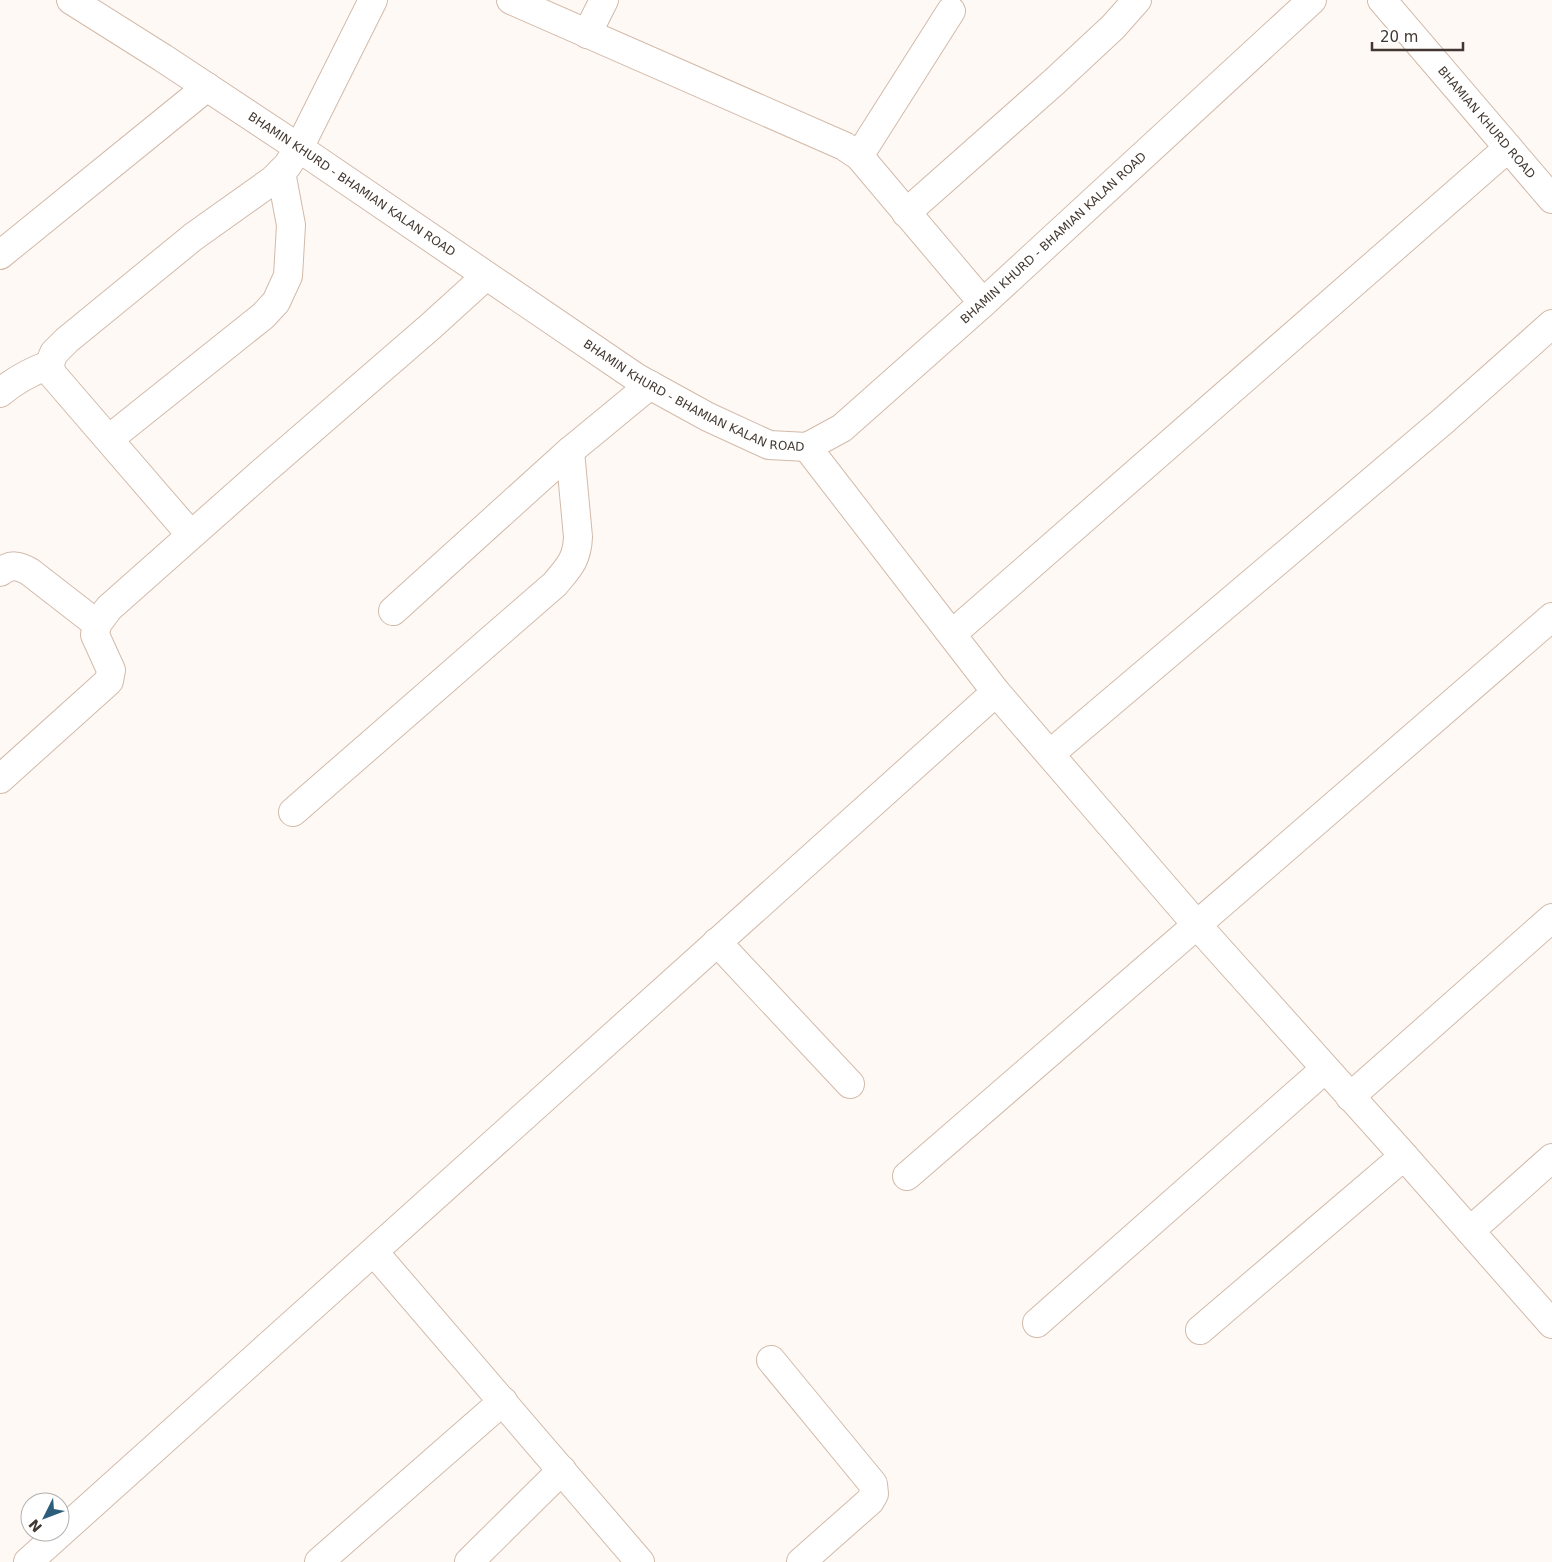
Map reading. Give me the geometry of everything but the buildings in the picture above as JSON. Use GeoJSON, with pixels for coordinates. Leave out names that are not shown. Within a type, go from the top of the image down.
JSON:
{"type":"FeatureCollection","features":[{"type":"Feature","properties":{"kind":"street","name":"BHAMIN KHURD - BHAMIAN KALAN ROAD"},"geometry":{"type":"LineString","coordinates":[[71,0],[299,148],[636,378],[708,417],[769,445],[808,447],[842,428],[983,303],[1312,0]]}},
{"type":"Feature","properties":{"kind":"street"},"geometry":{"type":"LineString","coordinates":[[0,393],[30,372],[49,364],[54,353],[74,334],[192,238],[257,192],[287,166],[299,148],[372,0]]}},
{"type":"Feature","properties":{"kind":"street"},"geometry":{"type":"LineString","coordinates":[[511,0],[834,141],[859,156],[983,303]]}},
{"type":"Feature","properties":{"kind":"street"},"geometry":{"type":"LineString","coordinates":[[587,34],[604,0]]}},
{"type":"Feature","properties":{"kind":"street"},"geometry":{"type":"LineString","coordinates":[[906,213],[1054,82],[1113,27],[1136,0]]}},
{"type":"Feature","properties":{"kind":"street","name":"BHAMIAN KHURD ROAD"},"geometry":{"type":"LineString","coordinates":[[1382,0],[1552,199]]}},
{"type":"Feature","properties":{"kind":"street"},"geometry":{"type":"LineString","coordinates":[[859,156],[952,11]]}},
{"type":"Feature","properties":{"kind":"street"},"geometry":{"type":"LineString","coordinates":[[0,255],[207,87]]}},
{"type":"Feature","properties":{"kind":"street"},"geometry":{"type":"LineString","coordinates":[[952,634],[1508,148]]}},
{"type":"Feature","properties":{"kind":"street"},"geometry":{"type":"LineString","coordinates":[[109,439],[263,316],[276,302],[288,276],[290,225],[280,172]]}},
{"type":"Feature","properties":{"kind":"street"},"geometry":{"type":"LineString","coordinates":[[0,779],[109,681],[111,670],[95,635],[97,624],[109,608],[432,326],[486,276]]}},
{"type":"Feature","properties":{"kind":"street"},"geometry":{"type":"LineString","coordinates":[[1050,754],[1443,421],[1552,324]]}},
{"type":"Feature","properties":{"kind":"street"},"geometry":{"type":"LineString","coordinates":[[49,364],[53,375],[191,535]]}},
{"type":"Feature","properties":{"kind":"street"},"geometry":{"type":"LineString","coordinates":[[393,611],[570,451],[650,386]]}},
{"type":"Feature","properties":{"kind":"street"},"geometry":{"type":"LineString","coordinates":[[808,447],[996,692],[1197,925],[1551,1320]]}},
{"type":"Feature","properties":{"kind":"street"},"geometry":{"type":"LineString","coordinates":[[293,812],[554,584],[572,563],[578,550],[578,537],[570,451]]}},
{"type":"Feature","properties":{"kind":"street"},"geometry":{"type":"LineString","coordinates":[[0,572],[8,566],[18,566],[30,572],[97,624]]}},
{"type":"Feature","properties":{"kind":"street"},"geometry":{"type":"LineString","coordinates":[[907,1176],[1552,618]]}},
{"type":"Feature","properties":{"kind":"street"},"geometry":{"type":"LineString","coordinates":[[28,1562],[996,692]]}},
{"type":"Feature","properties":{"kind":"street"},"geometry":{"type":"LineString","coordinates":[[1350,1097],[1552,918]]}},
{"type":"Feature","properties":{"kind":"street"},"geometry":{"type":"LineString","coordinates":[[717,942],[850,1084]]}},
{"type":"Feature","properties":{"kind":"street"},"geometry":{"type":"LineString","coordinates":[[1037,1323],[1325,1069]]}},
{"type":"Feature","properties":{"kind":"street"},"geometry":{"type":"LineString","coordinates":[[1200,1330],[1404,1156]]}},
{"type":"Feature","properties":{"kind":"street"},"geometry":{"type":"LineString","coordinates":[[1470,1231],[1552,1158]]}},
{"type":"Feature","properties":{"kind":"street"},"geometry":{"type":"LineString","coordinates":[[374,1252],[640,1562]]}},
{"type":"Feature","properties":{"kind":"street"},"geometry":{"type":"LineString","coordinates":[[771,1360],[873,1484],[874,1494],[870,1502],[801,1562]]}},
{"type":"Feature","properties":{"kind":"street"},"geometry":{"type":"LineString","coordinates":[[319,1562],[503,1401]]}},
{"type":"Feature","properties":{"kind":"street"},"geometry":{"type":"LineString","coordinates":[[469,1562],[562,1470]]}}]}
